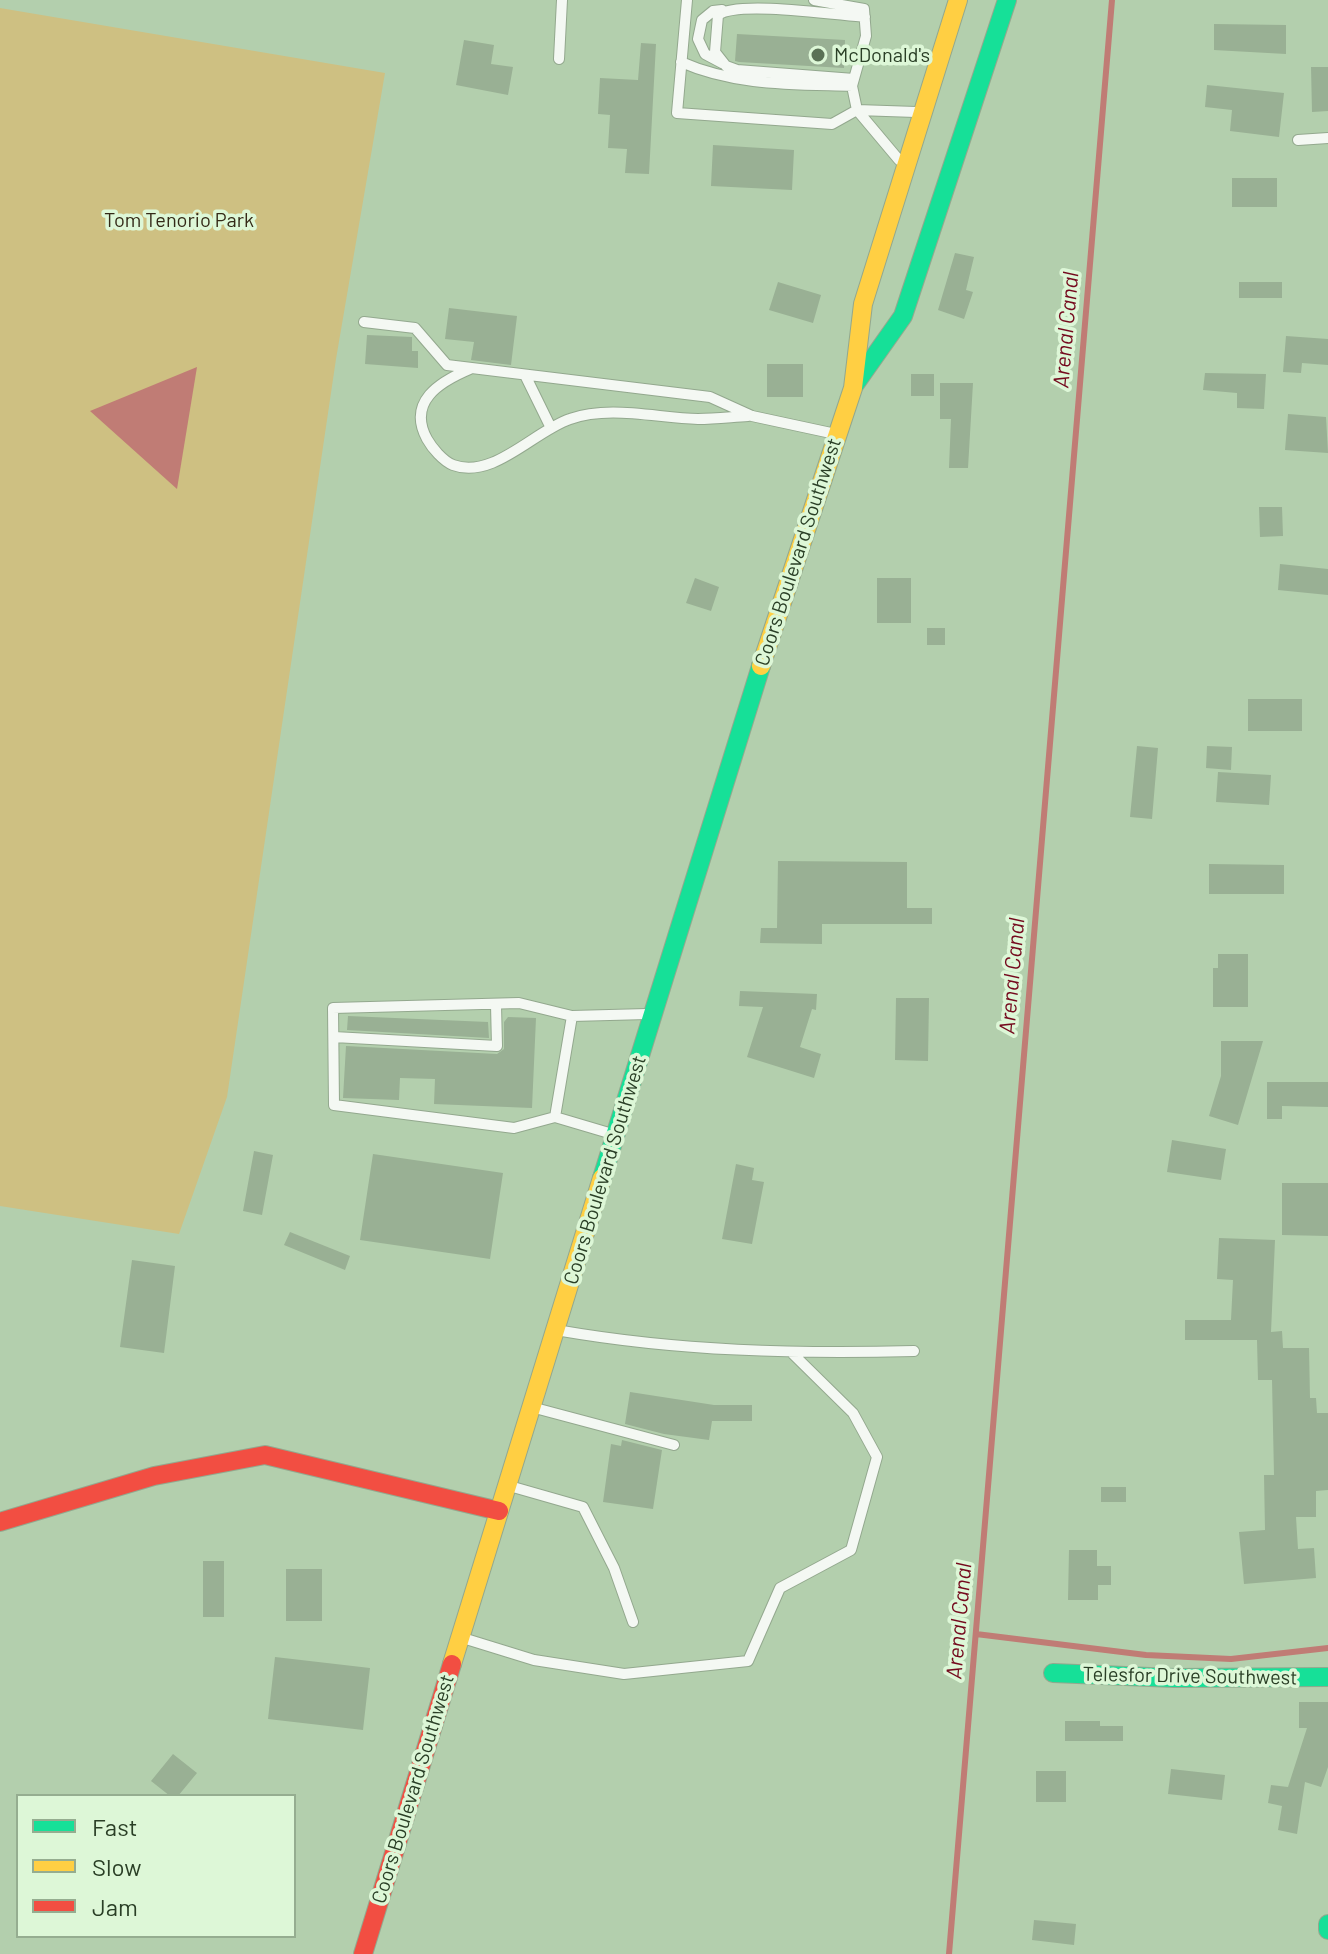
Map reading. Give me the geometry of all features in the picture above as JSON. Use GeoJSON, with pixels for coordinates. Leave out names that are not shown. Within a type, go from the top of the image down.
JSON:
{"type":"FeatureCollection","features":[{"type":"Feature","properties":{"kind":"main road","name":"Coors Boulevard Southwest"},"geometry":{"type":"LineString","coordinates":[[363,1954],[738,737],[853,388],[863,304],[958,0]]}},
{"type":"Feature","properties":{"kind":"main road","name":"Coors Boulevard Southwest"},"geometry":{"type":"LineString","coordinates":[[853,388],[903,316],[1007,0]]}},
{"type":"Feature","properties":{"kind":"main road"},"geometry":{"type":"LineString","coordinates":[[916,130],[930,148]]}},
{"type":"Feature","properties":{"kind":"main road"},"geometry":{"type":"LineString","coordinates":[[903,316],[915,219]]}},
{"type":"Feature","properties":{"kind":"main road"},"geometry":{"type":"LineString","coordinates":[[0,1522],[154,1476],[265,1455],[499,1511]]}},
{"type":"Feature","properties":{"kind":"main road","name":"Telesfor Drive Southwest"},"geometry":{"type":"LineString","coordinates":[[1053,1673],[1328,1677]]}},
{"type":"Feature","properties":{"kind":"lane"},"geometry":{"type":"LineString","coordinates":[[559,59],[562,0]]}},
{"type":"Feature","properties":{"kind":"lane"},"geometry":{"type":"LineString","coordinates":[[687,0],[677,113],[832,124],[857,110],[922,112]]}},
{"type":"Feature","properties":{"kind":"lane"},"geometry":{"type":"LineString","coordinates":[[814,0],[864,9],[866,36],[853,83],[857,110],[905,168]]}},
{"type":"Feature","properties":{"kind":"lane"},"geometry":{"type":"LineString","coordinates":[[853,83],[737,70],[705,54],[698,39],[702,20],[713,11],[724,9],[752,8],[865,17]]}},
{"type":"Feature","properties":{"kind":"lane"},"geometry":{"type":"LineString","coordinates":[[724,9],[718,15],[715,35],[715,52],[724,64]]}},
{"type":"Feature","properties":{"kind":"lane"},"geometry":{"type":"LineString","coordinates":[[681,62],[711,75],[742,80],[853,83]]}},
{"type":"Feature","properties":{"kind":"lane"},"geometry":{"type":"LineString","coordinates":[[1298,140],[1328,138]]}},
{"type":"Feature","properties":{"kind":"lane"},"geometry":{"type":"LineString","coordinates":[[364,322],[415,328],[447,365],[710,397],[752,416],[837,434]]}},
{"type":"Feature","properties":{"kind":"lane"},"geometry":{"type":"LineString","coordinates":[[472,368],[446,379],[423,402],[420,426],[432,448],[451,465],[476,468],[501,458],[570,419],[599,413],[700,419],[752,416]]}},
{"type":"Feature","properties":{"kind":"lane"},"geometry":{"type":"LineString","coordinates":[[525,375],[551,428]]}},
{"type":"Feature","properties":{"kind":"lane"},"geometry":{"type":"LineString","coordinates":[[616,1135],[555,1117],[514,1128],[334,1105],[333,1008],[519,1003],[572,1016],[653,1013]]}},
{"type":"Feature","properties":{"kind":"lane"},"geometry":{"type":"LineString","coordinates":[[334,1037],[497,1046],[496,1005]]}},
{"type":"Feature","properties":{"kind":"lane"},"geometry":{"type":"LineString","coordinates":[[555,1117],[572,1016]]}},
{"type":"Feature","properties":{"kind":"lane"},"geometry":{"type":"LineString","coordinates":[[556,1330],[610,1340],[793,1354],[914,1351]]}},
{"type":"Feature","properties":{"kind":"lane"},"geometry":{"type":"LineString","coordinates":[[460,1637],[534,1660],[624,1674],[748,1661],[780,1588],[851,1550],[877,1457],[853,1413],[793,1354]]}},
{"type":"Feature","properties":{"kind":"lane"},"geometry":{"type":"LineString","coordinates":[[533,1407],[674,1445]]}},
{"type":"Feature","properties":{"kind":"lane"},"geometry":{"type":"LineString","coordinates":[[507,1485],[583,1507],[614,1568],[633,1622]]}},
{"type":"Feature","properties":{"kind":"green space","name":"Tom Tenorio Park"},"geometry":{"type":"Polygon","coordinates":[[[0,8],[385,73],[336,359],[227,1097],[179,1234],[0,1206],[0,8]]]}},
{"type":"Feature","properties":{"kind":"shaded area"},"geometry":{"type":"Polygon","coordinates":[[[197,367],[177,489],[90,411],[197,367]]]}},
{"type":"Feature","properties":{"kind":"building"},"geometry":{"type":"Polygon","coordinates":[[[1214,24],[1286,25],[1286,54],[1214,50],[1214,24]]]}},
{"type":"Feature","properties":{"kind":"building"},"geometry":{"type":"Polygon","coordinates":[[[737,34],[845,40],[844,68],[735,61],[737,34]]]}},
{"type":"Feature","properties":{"kind":"building"},"geometry":{"type":"Polygon","coordinates":[[[464,40],[494,45],[491,64],[513,67],[508,95],[456,85],[464,40]]]}},
{"type":"Feature","properties":{"kind":"building"},"geometry":{"type":"Polygon","coordinates":[[[641,43],[656,44],[649,174],[625,173],[627,149],[608,148],[610,115],[598,114],[600,78],[638,80],[641,43]]]}},
{"type":"Feature","properties":{"kind":"building"},"geometry":{"type":"Polygon","coordinates":[[[1311,67],[1328,67],[1328,111],[1312,112],[1311,67]]]}},
{"type":"Feature","properties":{"kind":"building"},"geometry":{"type":"Polygon","coordinates":[[[1207,85],[1284,93],[1279,137],[1230,131],[1232,110],[1205,107],[1207,85]]]}},
{"type":"Feature","properties":{"kind":"building"},"geometry":{"type":"Polygon","coordinates":[[[713,145],[794,150],[792,190],[711,186],[713,145]]]}},
{"type":"Feature","properties":{"kind":"building"},"geometry":{"type":"Polygon","coordinates":[[[1232,178],[1277,178],[1277,207],[1232,207],[1232,178]]]}},
{"type":"Feature","properties":{"kind":"building"},"geometry":{"type":"Polygon","coordinates":[[[955,253],[974,257],[966,290],[973,292],[964,319],[938,310],[955,253]]]}},
{"type":"Feature","properties":{"kind":"building"},"geometry":{"type":"Polygon","coordinates":[[[778,282],[821,295],[813,323],[769,310],[778,282]]]}},
{"type":"Feature","properties":{"kind":"building"},"geometry":{"type":"Polygon","coordinates":[[[1239,282],[1282,282],[1282,298],[1239,298],[1239,282]]]}},
{"type":"Feature","properties":{"kind":"building"},"geometry":{"type":"Polygon","coordinates":[[[449,308],[517,316],[511,365],[471,360],[474,342],[445,339],[449,308]]]}},
{"type":"Feature","properties":{"kind":"building"},"geometry":{"type":"Polygon","coordinates":[[[367,335],[412,337],[412,351],[418,351],[418,368],[365,364],[367,335]]]}},
{"type":"Feature","properties":{"kind":"building"},"geometry":{"type":"Polygon","coordinates":[[[1286,336],[1328,339],[1328,365],[1302,363],[1301,373],[1283,372],[1286,336]]]}},
{"type":"Feature","properties":{"kind":"building"},"geometry":{"type":"Polygon","coordinates":[[[767,364],[803,364],[803,397],[767,397],[767,364]]]}},
{"type":"Feature","properties":{"kind":"building"},"geometry":{"type":"Polygon","coordinates":[[[1205,373],[1266,374],[1264,409],[1237,408],[1237,393],[1203,390],[1205,373]]]}},
{"type":"Feature","properties":{"kind":"building"},"geometry":{"type":"Polygon","coordinates":[[[911,374],[934,374],[934,396],[911,396],[911,374]]]}},
{"type":"Feature","properties":{"kind":"building"},"geometry":{"type":"Polygon","coordinates":[[[940,383],[973,383],[968,468],[949,468],[951,419],[940,419],[940,383]]]}},
{"type":"Feature","properties":{"kind":"building"},"geometry":{"type":"Polygon","coordinates":[[[1288,414],[1326,417],[1328,453],[1285,450],[1288,414]]]}},
{"type":"Feature","properties":{"kind":"building"},"geometry":{"type":"Polygon","coordinates":[[[1259,507],[1282,507],[1283,536],[1260,537],[1259,507]]]}},
{"type":"Feature","properties":{"kind":"building"},"geometry":{"type":"Polygon","coordinates":[[[1280,564],[1328,569],[1328,595],[1278,590],[1280,564]]]}},
{"type":"Feature","properties":{"kind":"building"},"geometry":{"type":"Polygon","coordinates":[[[695,578],[719,587],[711,611],[686,603],[695,578]]]}},
{"type":"Feature","properties":{"kind":"building"},"geometry":{"type":"Polygon","coordinates":[[[877,578],[911,578],[911,623],[877,623],[877,578]]]}},
{"type":"Feature","properties":{"kind":"building"},"geometry":{"type":"Polygon","coordinates":[[[927,628],[945,628],[945,645],[927,645],[927,628]]]}},
{"type":"Feature","properties":{"kind":"building"},"geometry":{"type":"Polygon","coordinates":[[[1248,699],[1302,699],[1302,731],[1248,731],[1248,699]]]}},
{"type":"Feature","properties":{"kind":"building"},"geometry":{"type":"Polygon","coordinates":[[[1137,746],[1158,748],[1152,819],[1130,817],[1137,746]]]}},
{"type":"Feature","properties":{"kind":"building"},"geometry":{"type":"Polygon","coordinates":[[[1207,746],[1232,747],[1231,770],[1206,768],[1207,746]]]}},
{"type":"Feature","properties":{"kind":"building"},"geometry":{"type":"Polygon","coordinates":[[[1218,772],[1271,775],[1269,805],[1216,802],[1218,772]]]}},
{"type":"Feature","properties":{"kind":"building"},"geometry":{"type":"Polygon","coordinates":[[[778,861],[907,862],[907,908],[932,908],[932,924],[822,924],[822,944],[760,943],[761,928],[777,928],[778,861]]]}},
{"type":"Feature","properties":{"kind":"building"},"geometry":{"type":"Polygon","coordinates":[[[1209,864],[1284,865],[1284,894],[1209,894],[1209,864]]]}},
{"type":"Feature","properties":{"kind":"building"},"geometry":{"type":"Polygon","coordinates":[[[1218,954],[1248,954],[1248,1007],[1213,1007],[1213,968],[1218,968],[1218,954]]]}},
{"type":"Feature","properties":{"kind":"building"},"geometry":{"type":"Polygon","coordinates":[[[740,991],[817,994],[816,1010],[812,1009],[800,1047],[821,1054],[814,1078],[747,1057],[763,1007],[739,1006],[740,991]]]}},
{"type":"Feature","properties":{"kind":"building"},"geometry":{"type":"Polygon","coordinates":[[[896,998],[929,998],[928,1061],[895,1060],[896,998]]]}},
{"type":"Feature","properties":{"kind":"building"},"geometry":{"type":"Polygon","coordinates":[[[348,1016],[488,1022],[489,1038],[347,1030],[348,1016]]]}},
{"type":"Feature","properties":{"kind":"building"},"geometry":{"type":"Polygon","coordinates":[[[508,1017],[536,1018],[532,1108],[434,1104],[435,1079],[400,1078],[399,1100],[343,1098],[346,1046],[497,1054],[504,1049],[504,1022],[508,1017]]]}},
{"type":"Feature","properties":{"kind":"building"},"geometry":{"type":"Polygon","coordinates":[[[1221,1041],[1263,1041],[1238,1125],[1209,1116],[1221,1076],[1221,1041]]]}},
{"type":"Feature","properties":{"kind":"building"},"geometry":{"type":"Polygon","coordinates":[[[1267,1082],[1328,1082],[1328,1107],[1282,1106],[1282,1119],[1267,1119],[1267,1082]]]}},
{"type":"Feature","properties":{"kind":"building"},"geometry":{"type":"Polygon","coordinates":[[[1172,1140],[1226,1149],[1221,1180],[1167,1172],[1172,1140]]]}},
{"type":"Feature","properties":{"kind":"building"},"geometry":{"type":"Polygon","coordinates":[[[254,1151],[273,1155],[262,1215],[243,1211],[254,1151]]]}},
{"type":"Feature","properties":{"kind":"building"},"geometry":{"type":"Polygon","coordinates":[[[373,1154],[503,1173],[490,1259],[360,1240],[373,1154]]]}},
{"type":"Feature","properties":{"kind":"building"},"geometry":{"type":"Polygon","coordinates":[[[736,1164],[754,1168],[752,1180],[764,1182],[752,1244],[722,1239],[736,1164]]]}},
{"type":"Feature","properties":{"kind":"building"},"geometry":{"type":"Polygon","coordinates":[[[1282,1183],[1328,1183],[1328,1236],[1282,1235],[1282,1183]]]}},
{"type":"Feature","properties":{"kind":"building"},"geometry":{"type":"Polygon","coordinates":[[[290,1232],[350,1256],[345,1270],[284,1245],[290,1232]]]}},
{"type":"Feature","properties":{"kind":"building"},"geometry":{"type":"Polygon","coordinates":[[[1219,1238],[1275,1240],[1271,1332],[1282,1331],[1283,1348],[1309,1348],[1310,1398],[1316,1398],[1317,1413],[1328,1413],[1328,1490],[1316,1491],[1316,1517],[1296,1517],[1298,1549],[1314,1548],[1316,1578],[1244,1584],[1239,1532],[1265,1530],[1264,1475],[1274,1475],[1272,1380],[1258,1380],[1257,1340],[1185,1340],[1185,1320],[1231,1320],[1233,1280],[1217,1279],[1219,1238]]]}},
{"type":"Feature","properties":{"kind":"building"},"geometry":{"type":"Polygon","coordinates":[[[132,1260],[175,1266],[164,1353],[120,1347],[132,1260]]]}},
{"type":"Feature","properties":{"kind":"building"},"geometry":{"type":"Polygon","coordinates":[[[630,1392],[714,1405],[752,1405],[752,1421],[712,1421],[709,1440],[664,1434],[625,1424],[630,1392]]]}},
{"type":"Feature","properties":{"kind":"building"},"geometry":{"type":"Polygon","coordinates":[[[622,1440],[662,1450],[653,1509],[603,1502],[611,1444],[621,1446],[622,1440]]]}},
{"type":"Feature","properties":{"kind":"building"},"geometry":{"type":"Polygon","coordinates":[[[1101,1487],[1126,1487],[1126,1502],[1101,1502],[1101,1487]]]}},
{"type":"Feature","properties":{"kind":"building"},"geometry":{"type":"Polygon","coordinates":[[[1069,1550],[1097,1550],[1097,1566],[1111,1566],[1111,1585],[1098,1585],[1098,1600],[1068,1600],[1069,1550]]]}},
{"type":"Feature","properties":{"kind":"building"},"geometry":{"type":"Polygon","coordinates":[[[203,1561],[224,1561],[224,1617],[203,1617],[203,1561]]]}},
{"type":"Feature","properties":{"kind":"building"},"geometry":{"type":"Polygon","coordinates":[[[286,1569],[322,1569],[322,1621],[286,1621],[286,1569]]]}},
{"type":"Feature","properties":{"kind":"building"},"geometry":{"type":"Polygon","coordinates":[[[275,1657],[370,1668],[363,1730],[268,1719],[275,1657]]]}},
{"type":"Feature","properties":{"kind":"building"},"geometry":{"type":"Polygon","coordinates":[[[1299,1702],[1328,1702],[1328,1767],[1321,1787],[1305,1782],[1297,1834],[1278,1830],[1282,1806],[1268,1803],[1271,1785],[1288,1787],[1307,1728],[1299,1728],[1299,1702]]]}},
{"type":"Feature","properties":{"kind":"building"},"geometry":{"type":"Polygon","coordinates":[[[1065,1721],[1100,1721],[1100,1726],[1123,1726],[1123,1741],[1065,1741],[1065,1721]]]}},
{"type":"Feature","properties":{"kind":"building"},"geometry":{"type":"Polygon","coordinates":[[[173,1754],[197,1773],[180,1794],[167,1794],[151,1781],[173,1754]]]}},
{"type":"Feature","properties":{"kind":"building"},"geometry":{"type":"Polygon","coordinates":[[[1171,1769],[1225,1775],[1222,1800],[1168,1794],[1171,1769]]]}},
{"type":"Feature","properties":{"kind":"building"},"geometry":{"type":"Polygon","coordinates":[[[1036,1771],[1066,1771],[1066,1802],[1036,1802],[1036,1771]]]}},
{"type":"Feature","properties":{"kind":"building"},"geometry":{"type":"Polygon","coordinates":[[[1034,1920],[1076,1924],[1074,1945],[1032,1940],[1034,1920]]]}},
{"type":"Feature","properties":{"kind":"waterway","name":"Arenal Canal"},"geometry":{"type":"LineString","coordinates":[[949,1954],[1112,0]]}},
{"type":"Feature","properties":{"kind":"waterway"},"geometry":{"type":"LineString","coordinates":[[976,1634],[1146,1655],[1231,1659],[1328,1648]]}},
{"type":"Feature","properties":{"kind":"traffic: fast"},"geometry":{"type":"LineString","coordinates":[[855,384],[903,316],[1007,0]]}},
{"type":"Feature","properties":{"kind":"traffic: fast"},"geometry":{"type":"LineString","coordinates":[[602,1178],[761,666]]}},
{"type":"Feature","properties":{"kind":"traffic: fast"},"geometry":{"type":"LineString","coordinates":[[1053,1673],[1174,1678],[1328,1677]]}},
{"type":"Feature","properties":{"kind":"traffic: fast"},"geometry":{"type":"LineString","coordinates":[[1328,1924],[1328,1930]]}},
{"type":"Feature","properties":{"kind":"traffic: slow"},"geometry":{"type":"LineString","coordinates":[[761,666],[853,388],[863,304],[958,0]]}},
{"type":"Feature","properties":{"kind":"traffic: slow"},"geometry":{"type":"LineString","coordinates":[[452,1664],[602,1178]]}},
{"type":"Feature","properties":{"kind":"traffic: jam"},"geometry":{"type":"LineString","coordinates":[[0,1522],[154,1476],[265,1455],[499,1511]]}},
{"type":"Feature","properties":{"kind":"traffic: jam"},"geometry":{"type":"LineString","coordinates":[[363,1954],[452,1664]]}},
{"type":"Feature","properties":{"kind":"place","name":"McDonald's"},"geometry":{"type":"Point","coordinates":[818,55]}}]}
